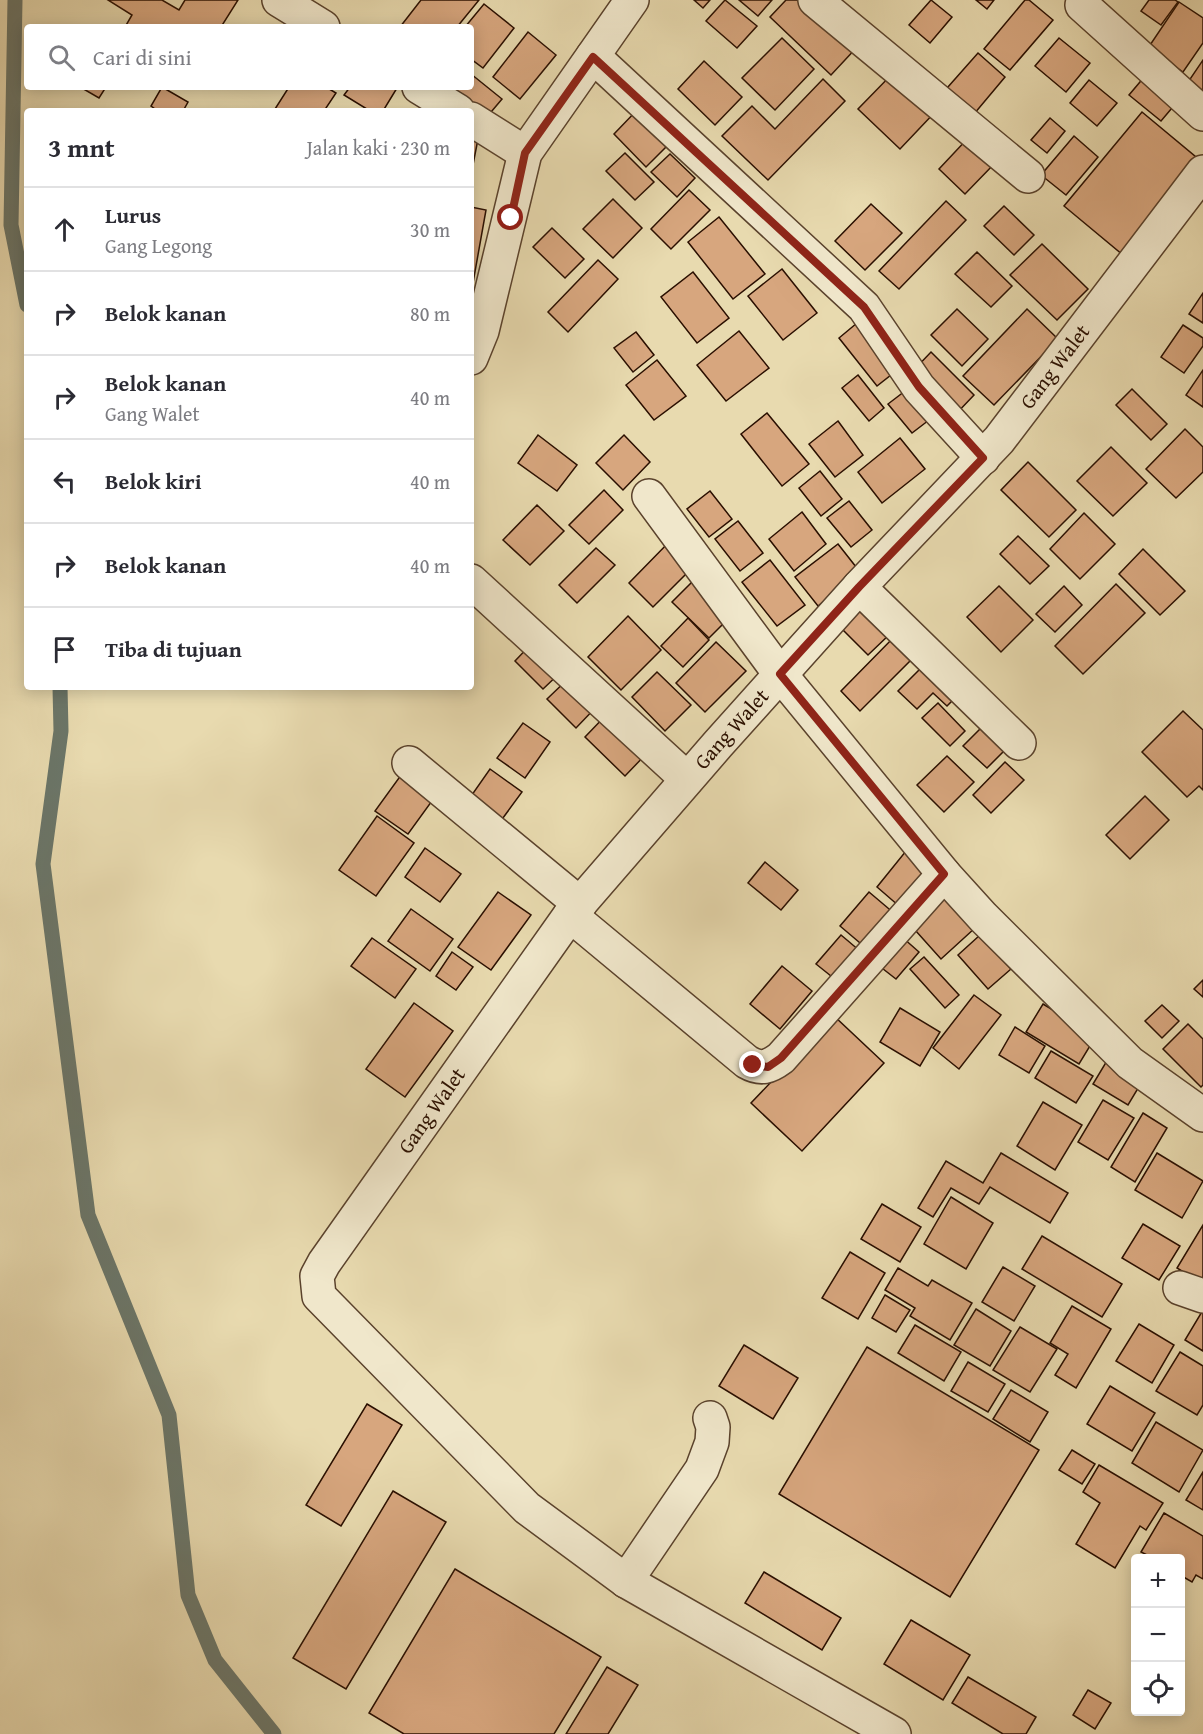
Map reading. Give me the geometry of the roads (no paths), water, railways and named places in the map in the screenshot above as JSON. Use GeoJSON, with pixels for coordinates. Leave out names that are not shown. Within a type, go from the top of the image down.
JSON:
{"type":"FeatureCollection","features":[{"type":"Feature","properties":{"kind":"street"},"geometry":{"type":"LineString","coordinates":[[279,0],[318,24]]}},
{"type":"Feature","properties":{"kind":"street"},"geometry":{"type":"LineString","coordinates":[[474,351],[482,331],[525,153],[632,0]]}},
{"type":"Feature","properties":{"kind":"street"},"geometry":{"type":"LineString","coordinates":[[815,0],[1028,176]]}},
{"type":"Feature","properties":{"kind":"street"},"geometry":{"type":"LineString","coordinates":[[1082,5],[1203,114]]}},
{"type":"Feature","properties":{"kind":"street"},"geometry":{"type":"LineString","coordinates":[[593,57],[864,307],[919,387],[983,458]]}},
{"type":"Feature","properties":{"kind":"street"},"geometry":{"type":"LineString","coordinates":[[424,90],[453,108]]}},
{"type":"Feature","properties":{"kind":"street"},"geometry":{"type":"LineString","coordinates":[[474,121],[525,153]]}},
{"type":"Feature","properties":{"kind":"street","name":"Gang Walet"},"geometry":{"type":"LineString","coordinates":[[626,1581],[527,1508],[320,1296],[317,1276],[575,909],[780,674],[999,440],[1203,172]]}},
{"type":"Feature","properties":{"kind":"street"},"geometry":{"type":"LineString","coordinates":[[649,496],[780,674],[944,874],[983,917],[1130,1063],[1203,1114]]}},
{"type":"Feature","properties":{"kind":"street"},"geometry":{"type":"LineString","coordinates":[[474,584],[687,779]]}},
{"type":"Feature","properties":{"kind":"street"},"geometry":{"type":"LineString","coordinates":[[859,587],[1019,743]]}},
{"type":"Feature","properties":{"kind":"street"},"geometry":{"type":"LineString","coordinates":[[409,763],[747,1062],[761,1067],[768,1067],[781,1058],[944,874]]}},
{"type":"Feature","properties":{"kind":"street"},"geometry":{"type":"LineString","coordinates":[[710,1418],[714,1427],[712,1442],[702,1469],[626,1581],[894,1734]]}},
{"type":"Feature","properties":{"kind":"waterway"},"geometry":{"type":"LineString","coordinates":[[15,0],[11,225],[24,290]]}},
{"type":"Feature","properties":{"kind":"waterway"},"geometry":{"type":"LineString","coordinates":[[60,690],[61,731],[43,864],[88,1215],[169,1415],[188,1595],[215,1660],[274,1734]]}}]}
